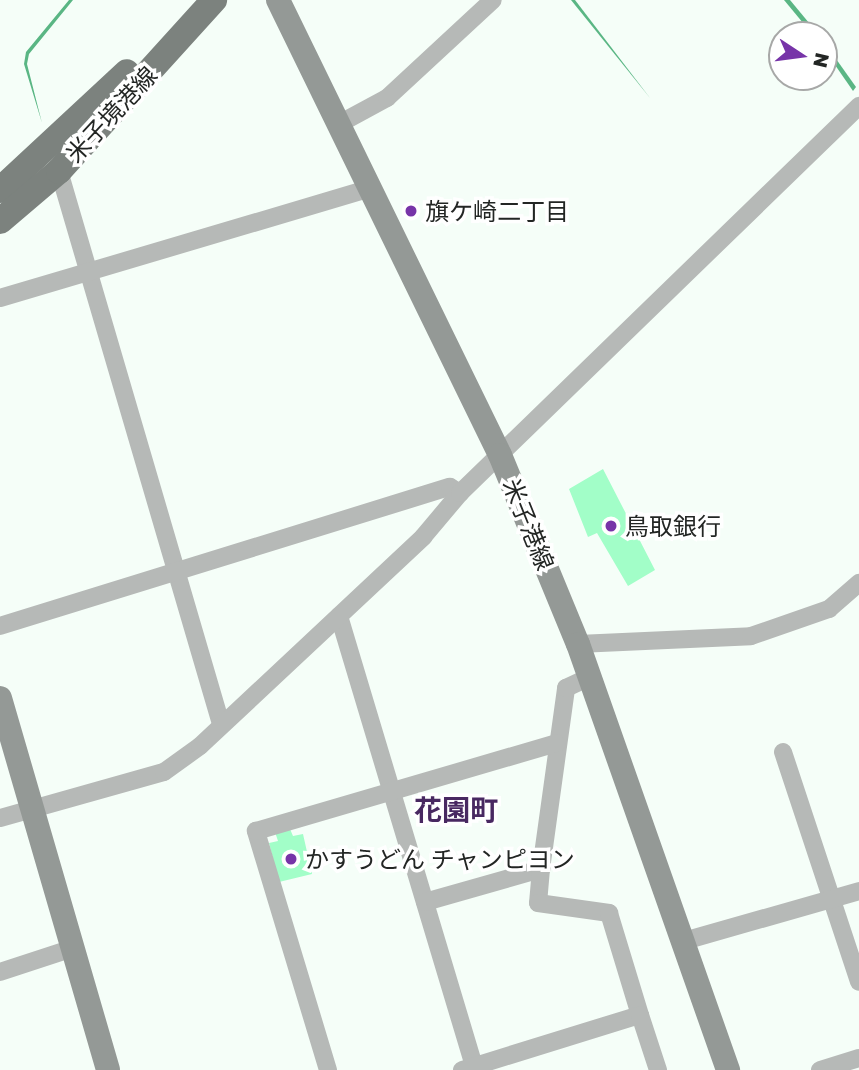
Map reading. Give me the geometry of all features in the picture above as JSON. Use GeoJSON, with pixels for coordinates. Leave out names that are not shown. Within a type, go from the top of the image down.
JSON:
{"type":"FeatureCollection","features":[{"type":"Feature","properties":{"kind":"main road","name":"米子境港線"},"geometry":{"type":"LineString","coordinates":[[0,190],[107,93],[192,0]]}},
{"type":"Feature","properties":{"kind":"main road","name":"米子境港線"},"geometry":{"type":"LineString","coordinates":[[0,221],[59,171],[214,0]]}},
{"type":"Feature","properties":{"kind":"main road","name":"米子港線"},"geometry":{"type":"LineString","coordinates":[[278,0],[367,188],[500,455],[578,644],[728,1070]]}},
{"type":"Feature","properties":{"kind":"main road"},"geometry":{"type":"LineString","coordinates":[[0,698],[108,1070]]}},
{"type":"Feature","properties":{"kind":"street"},"geometry":{"type":"LineString","coordinates":[[337,125],[387,98],[493,0]]}},
{"type":"Feature","properties":{"kind":"street"},"geometry":{"type":"LineString","coordinates":[[0,818],[164,772],[200,746],[423,537],[460,494],[859,106]]}},
{"type":"Feature","properties":{"kind":"street"},"geometry":{"type":"LineString","coordinates":[[59,171],[174,574],[222,724]]}},
{"type":"Feature","properties":{"kind":"street"},"geometry":{"type":"LineString","coordinates":[[0,298],[367,188]]}},
{"type":"Feature","properties":{"kind":"street"},"geometry":{"type":"LineString","coordinates":[[0,626],[450,487],[460,494]]}},
{"type":"Feature","properties":{"kind":"street"},"geometry":{"type":"LineString","coordinates":[[578,644],[751,636],[829,609],[859,583]]}},
{"type":"Feature","properties":{"kind":"street"},"geometry":{"type":"LineString","coordinates":[[339,616],[425,902],[470,1069],[639,1015]]}},
{"type":"Feature","properties":{"kind":"street"},"geometry":{"type":"LineString","coordinates":[[590,677],[566,688],[556,743],[538,903],[610,913],[658,1070]]}},
{"type":"Feature","properties":{"kind":"street"},"geometry":{"type":"LineString","coordinates":[[328,1070],[256,831],[556,743]]}},
{"type":"Feature","properties":{"kind":"street"},"geometry":{"type":"LineString","coordinates":[[783,752],[835,898],[859,982]]}},
{"type":"Feature","properties":{"kind":"street"},"geometry":{"type":"LineString","coordinates":[[425,902],[541,869]]}},
{"type":"Feature","properties":{"kind":"street"},"geometry":{"type":"LineString","coordinates":[[684,942],[859,891]]}},
{"type":"Feature","properties":{"kind":"street"},"geometry":{"type":"LineString","coordinates":[[0,972],[73,948]]}},
{"type":"Feature","properties":{"kind":"street"},"geometry":{"type":"LineString","coordinates":[[820,1070],[859,1058]]}},
{"type":"Feature","properties":{"kind":"shaded area"},"geometry":{"type":"Polygon","coordinates":[[[69,0],[73,0],[29,54],[27,64],[42,123],[24,64],[26,52],[69,0]]]}},
{"type":"Feature","properties":{"kind":"shaded area"},"geometry":{"type":"Polygon","coordinates":[[[571,0],[575,0],[650,98],[571,0]]]}},
{"type":"Feature","properties":{"kind":"shaded area"},"geometry":{"type":"Polygon","coordinates":[[[784,0],[790,0],[807,21],[801,21],[784,0]]]}},
{"type":"Feature","properties":{"kind":"shaded area"},"geometry":{"type":"Polygon","coordinates":[[[838,62],[856,87],[853,91],[838,69],[838,62]]]}},
{"type":"Feature","properties":{"kind":"building"},"geometry":{"type":"Polygon","coordinates":[[[603,469],[655,570],[628,586],[597,533],[588,537],[569,489],[603,469]]]}},
{"type":"Feature","properties":{"kind":"building","name":"かすうどん チャンピヨン"},"geometry":{"type":"Polygon","coordinates":[[[290,829],[293,836],[303,834],[312,874],[279,882],[269,843],[278,841],[275,832],[290,829]]]}},
{"type":"Feature","properties":{"kind":"place","name":"旗ケ崎二丁目"},"geometry":{"type":"Point","coordinates":[411,211]}},
{"type":"Feature","properties":{"kind":"place","name":"鳥取銀行"},"geometry":{"type":"Point","coordinates":[611,526]}},
{"type":"Feature","properties":{"kind":"place","name":"かすうどん チャンピヨン"},"geometry":{"type":"Point","coordinates":[291,859]}},
{"type":"Feature","properties":{"kind":"district","name":"花園町"},"geometry":{"type":"Point","coordinates":[456,810]}}]}
